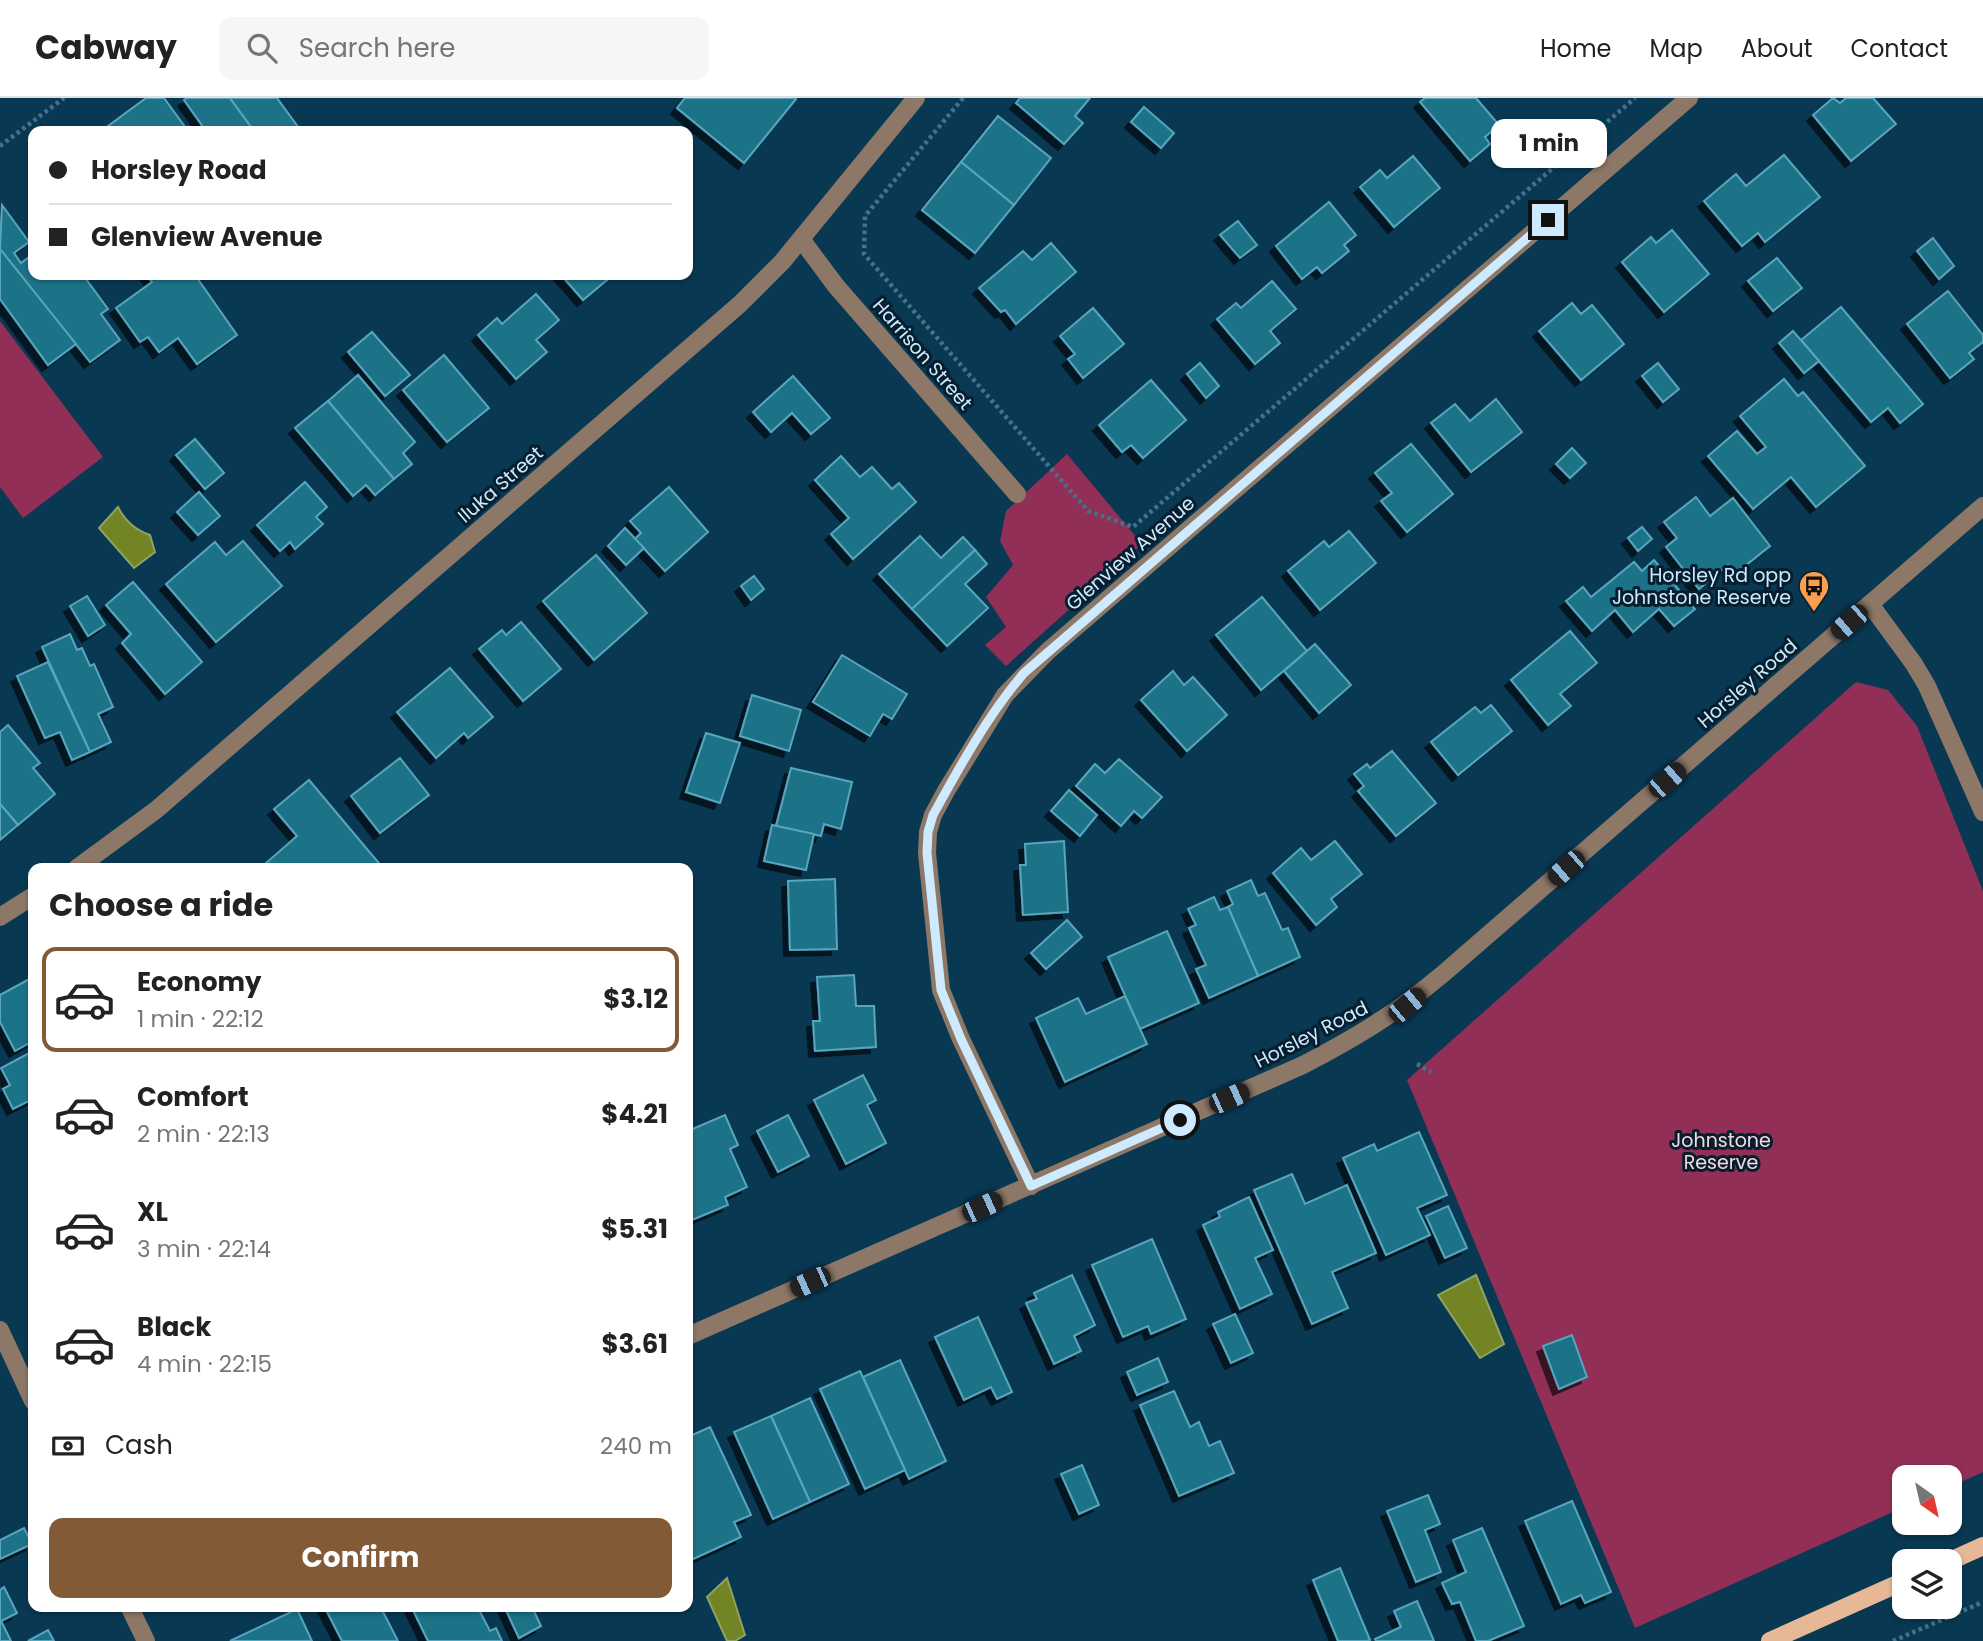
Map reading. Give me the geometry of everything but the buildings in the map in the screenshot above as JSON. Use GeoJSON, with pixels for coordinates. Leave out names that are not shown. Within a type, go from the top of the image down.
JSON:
{"type":"FeatureCollection","features":[{"type":"Feature","properties":{"kind":"main road"},"geometry":{"type":"LineString","coordinates":[[1962,1556],[1983,1546]]}},
{"type":"Feature","properties":{"kind":"main road"},"geometry":{"type":"LineString","coordinates":[[1770,1641],[1892,1586]]}},
{"type":"Feature","properties":{"kind":"street","name":"Iluka Street"},"geometry":{"type":"LineString","coordinates":[[84,863],[156,810],[740,304],[782,262],[916,98]]}},
{"type":"Feature","properties":{"kind":"street","name":"Glenview Avenue"},"geometry":{"type":"LineString","coordinates":[[1031,1186],[961,1039],[941,990],[927,853],[928,832],[933,815],[961,767],[1005,695],[1048,651],[1689,98]]}},
{"type":"Feature","properties":{"kind":"street","name":"Harrison Street"},"geometry":{"type":"LineString","coordinates":[[801,239],[836,286],[1017,494]]}},
{"type":"Feature","properties":{"kind":"street","name":"Horsley Road"},"geometry":{"type":"LineString","coordinates":[[693,1334],[1303,1065],[1342,1045],[1407,1005],[1983,506]]}},
{"type":"Feature","properties":{"kind":"street"},"geometry":{"type":"LineString","coordinates":[[1870,604],[1927,686],[1983,812]]}},
{"type":"Feature","properties":{"kind":"street"},"geometry":{"type":"LineString","coordinates":[[0,917],[28,899]]}},
{"type":"Feature","properties":{"kind":"street"},"geometry":{"type":"LineString","coordinates":[[0,1330],[28,1390]]}},
{"type":"Feature","properties":{"kind":"street"},"geometry":{"type":"LineString","coordinates":[[132,1612],[146,1641]]}},
{"type":"Feature","properties":{"kind":"path"},"geometry":{"type":"LineString","coordinates":[[0,146],[64,98]]}},
{"type":"Feature","properties":{"kind":"path"},"geometry":{"type":"LineString","coordinates":[[963,98],[865,216],[864,254],[1088,511],[1133,527],[1635,98]]}},
{"type":"Feature","properties":{"kind":"path"},"geometry":{"type":"LineString","coordinates":[[1417,1064],[1431,1072]]}},
{"type":"Feature","properties":{"kind":"path"},"geometry":{"type":"LineString","coordinates":[[1893,1641],[1983,1602]]}},
{"type":"Feature","properties":{"kind":"green space"},"geometry":{"type":"Polygon","coordinates":[[[0,321],[103,457],[23,518],[0,487],[0,321]]]}},
{"type":"Feature","properties":{"kind":"green space"},"geometry":{"type":"Polygon","coordinates":[[[1067,454],[1142,544],[1006,666],[985,645],[1006,627],[986,597],[1013,565],[1000,541],[1006,511],[1067,454]]]}},
{"type":"Feature","properties":{"kind":"green space","name":"Johnstone Reserve"},"geometry":{"type":"Polygon","coordinates":[[[1856,682],[1888,690],[1917,726],[1983,891],[1983,1472],[1962,1482],[1962,1465],[1892,1465],[1892,1512],[1635,1628],[1407,1080],[1856,682]]]}},
{"type":"Feature","properties":{"kind":"shaded area"},"geometry":{"type":"Polygon","coordinates":[[[118,507],[131,524],[150,535],[155,552],[134,568],[99,528],[118,507]]]}},
{"type":"Feature","properties":{"kind":"shaded area"},"geometry":{"type":"Polygon","coordinates":[[[1476,1275],[1504,1344],[1480,1358],[1438,1295],[1476,1275]]]}},
{"type":"Feature","properties":{"kind":"shaded area"},"geometry":{"type":"Polygon","coordinates":[[[727,1578],[745,1635],[735,1641],[727,1641],[707,1597],[727,1578]]]}},
{"type":"Feature","properties":{"kind":"place","name":"Horsley Rd opp Johnstone Reserve"},"geometry":{"type":"Point","coordinates":[1814,613]}},
{"type":"Feature","properties":{"kind":"route"},"geometry":{"type":"LineString","coordinates":[[1180,1120],[1031,1186],[961,1039],[941,990],[927,853],[928,832],[933,815],[1005,695],[1024,673],[1548,220]]}}]}
